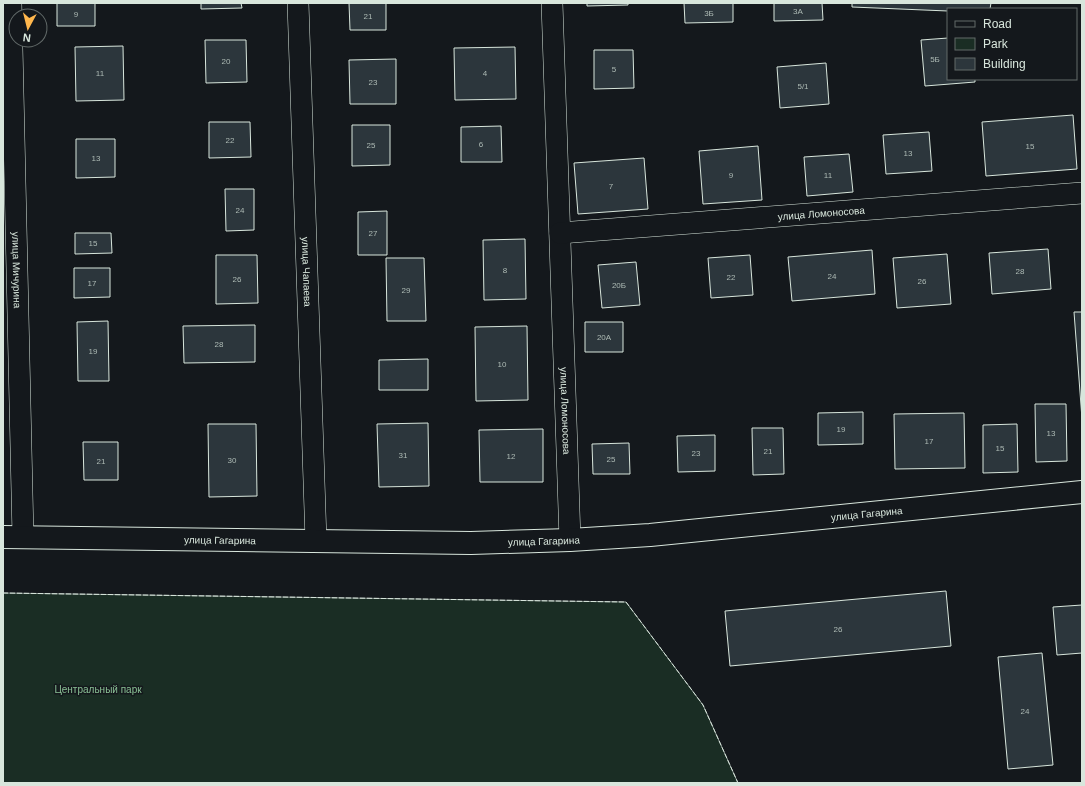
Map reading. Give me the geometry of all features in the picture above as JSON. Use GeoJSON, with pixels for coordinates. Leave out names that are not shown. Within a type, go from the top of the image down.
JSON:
{"type":"FeatureCollection","features":[{"type":"Feature","properties":{"kind":"street","name":"улица Мичурина"},"geometry":{"type":"LineString","coordinates":[[11,3],[13,537]]}},
{"type":"Feature","properties":{"kind":"street","name":"улица Чапаева"},"geometry":{"type":"LineString","coordinates":[[298,3],[316,541]]}},
{"type":"Feature","properties":{"kind":"street","name":"улица Ломоносова"},"geometry":{"type":"LineString","coordinates":[[552,3],[570,540]]}},
{"type":"Feature","properties":{"kind":"street","name":"улица Ломоносова"},"geometry":{"type":"LineString","coordinates":[[560,233],[1082,193]]}},
{"type":"Feature","properties":{"kind":"street","name":"улица Гагарина"},"geometry":{"type":"LineString","coordinates":[[13,537],[471,543],[570,540],[658,535],[1082,492]]}},
{"type":"Feature","properties":{"kind":"green space","name":"Центральный парк"},"geometry":{"type":"Polygon","coordinates":[[[3,593],[626,602],[703,705],[738,783],[3,783],[3,593]]]}},
{"type":"Feature","properties":{"kind":"building"},"geometry":{"type":"Polygon","coordinates":[[[57,3],[95,3],[95,26],[57,26],[57,3]]]}},
{"type":"Feature","properties":{"kind":"building"},"geometry":{"type":"Polygon","coordinates":[[[201,3],[241,3],[242,8],[201,9],[201,3]]]}},
{"type":"Feature","properties":{"kind":"building"},"geometry":{"type":"Polygon","coordinates":[[[349,3],[386,3],[386,30],[350,30],[349,3]]]}},
{"type":"Feature","properties":{"kind":"building"},"geometry":{"type":"Polygon","coordinates":[[[587,3],[628,3],[628,5],[587,6],[587,3]]]}},
{"type":"Feature","properties":{"kind":"building"},"geometry":{"type":"Polygon","coordinates":[[[684,3],[733,3],[733,22],[685,23],[684,3]]]}},
{"type":"Feature","properties":{"kind":"building"},"geometry":{"type":"Polygon","coordinates":[[[774,3],[822,3],[823,20],[774,21],[774,3]]]}},
{"type":"Feature","properties":{"kind":"building"},"geometry":{"type":"Polygon","coordinates":[[[852,3],[991,3],[990,8],[947,8],[947,11],[852,7],[852,3]]]}},
{"type":"Feature","properties":{"kind":"building"},"geometry":{"type":"Polygon","coordinates":[[[947,38],[947,80],[975,80],[975,82],[925,86],[921,40],[947,38]]]}},
{"type":"Feature","properties":{"kind":"building"},"geometry":{"type":"Polygon","coordinates":[[[205,40],[246,40],[247,82],[206,83],[205,40]]]}},
{"type":"Feature","properties":{"kind":"building"},"geometry":{"type":"Polygon","coordinates":[[[123,46],[124,100],[76,101],[75,47],[123,46]]]}},
{"type":"Feature","properties":{"kind":"building"},"geometry":{"type":"Polygon","coordinates":[[[515,47],[516,99],[455,100],[454,48],[515,47]]]}},
{"type":"Feature","properties":{"kind":"building"},"geometry":{"type":"Polygon","coordinates":[[[594,50],[633,50],[634,88],[594,89],[594,50]]]}},
{"type":"Feature","properties":{"kind":"building"},"geometry":{"type":"Polygon","coordinates":[[[396,59],[396,104],[350,104],[349,60],[396,59]]]}},
{"type":"Feature","properties":{"kind":"building"},"geometry":{"type":"Polygon","coordinates":[[[826,63],[829,104],[780,108],[777,67],[826,63]]]}},
{"type":"Feature","properties":{"kind":"building"},"geometry":{"type":"Polygon","coordinates":[[[1073,115],[1077,169],[986,176],[982,122],[1073,115]]]}},
{"type":"Feature","properties":{"kind":"building"},"geometry":{"type":"Polygon","coordinates":[[[209,122],[250,122],[251,157],[209,158],[209,122]]]}},
{"type":"Feature","properties":{"kind":"building"},"geometry":{"type":"Polygon","coordinates":[[[352,125],[390,125],[390,165],[352,166],[352,125]]]}},
{"type":"Feature","properties":{"kind":"building"},"geometry":{"type":"Polygon","coordinates":[[[501,126],[502,162],[461,162],[461,127],[501,126]]]}},
{"type":"Feature","properties":{"kind":"building"},"geometry":{"type":"Polygon","coordinates":[[[929,132],[932,171],[886,174],[883,135],[929,132]]]}},
{"type":"Feature","properties":{"kind":"building"},"geometry":{"type":"Polygon","coordinates":[[[76,139],[115,139],[115,177],[76,178],[76,139]]]}},
{"type":"Feature","properties":{"kind":"building"},"geometry":{"type":"Polygon","coordinates":[[[758,146],[762,200],[703,204],[699,151],[758,146]]]}},
{"type":"Feature","properties":{"kind":"building"},"geometry":{"type":"Polygon","coordinates":[[[849,154],[853,192],[807,196],[804,157],[849,154]]]}},
{"type":"Feature","properties":{"kind":"building"},"geometry":{"type":"Polygon","coordinates":[[[644,158],[648,209],[578,214],[574,163],[644,158]]]}},
{"type":"Feature","properties":{"kind":"building"},"geometry":{"type":"Polygon","coordinates":[[[225,189],[254,189],[254,230],[226,231],[225,189]]]}},
{"type":"Feature","properties":{"kind":"building"},"geometry":{"type":"Polygon","coordinates":[[[387,211],[387,255],[358,255],[358,212],[387,211]]]}},
{"type":"Feature","properties":{"kind":"building"},"geometry":{"type":"Polygon","coordinates":[[[75,233],[111,233],[112,253],[75,254],[75,233]]]}},
{"type":"Feature","properties":{"kind":"building"},"geometry":{"type":"Polygon","coordinates":[[[525,239],[526,299],[484,300],[483,240],[525,239]]]}},
{"type":"Feature","properties":{"kind":"building"},"geometry":{"type":"Polygon","coordinates":[[[1048,249],[1051,289],[992,294],[989,253],[1048,249]]]}},
{"type":"Feature","properties":{"kind":"building"},"geometry":{"type":"Polygon","coordinates":[[[872,250],[875,294],[792,301],[788,257],[872,250]]]}},
{"type":"Feature","properties":{"kind":"building"},"geometry":{"type":"Polygon","coordinates":[[[947,254],[951,304],[897,308],[893,258],[947,254]]]}},
{"type":"Feature","properties":{"kind":"building"},"geometry":{"type":"Polygon","coordinates":[[[216,255],[257,255],[258,303],[216,304],[216,255]]]}},
{"type":"Feature","properties":{"kind":"building"},"geometry":{"type":"Polygon","coordinates":[[[750,255],[753,295],[711,298],[708,258],[750,255]]]}},
{"type":"Feature","properties":{"kind":"building"},"geometry":{"type":"Polygon","coordinates":[[[386,258],[424,258],[426,321],[387,321],[386,258]]]}},
{"type":"Feature","properties":{"kind":"building"},"geometry":{"type":"Polygon","coordinates":[[[636,262],[640,305],[602,308],[598,265],[636,262]]]}},
{"type":"Feature","properties":{"kind":"building"},"geometry":{"type":"Polygon","coordinates":[[[74,268],[110,268],[110,297],[74,298],[74,268]]]}},
{"type":"Feature","properties":{"kind":"building"},"geometry":{"type":"Polygon","coordinates":[[[1074,312],[1082,312],[1082,419],[1074,312]]]}},
{"type":"Feature","properties":{"kind":"building"},"geometry":{"type":"Polygon","coordinates":[[[108,321],[109,381],[78,381],[77,322],[108,321]]]}},
{"type":"Feature","properties":{"kind":"building"},"geometry":{"type":"Polygon","coordinates":[[[585,322],[623,322],[623,352],[585,352],[585,322]]]}},
{"type":"Feature","properties":{"kind":"building"},"geometry":{"type":"Polygon","coordinates":[[[255,325],[255,362],[184,363],[183,326],[255,325]]]}},
{"type":"Feature","properties":{"kind":"building"},"geometry":{"type":"Polygon","coordinates":[[[527,326],[528,400],[476,401],[475,327],[527,326]]]}},
{"type":"Feature","properties":{"kind":"building"},"geometry":{"type":"Polygon","coordinates":[[[428,359],[428,390],[379,390],[379,360],[428,359]]]}},
{"type":"Feature","properties":{"kind":"building"},"geometry":{"type":"Polygon","coordinates":[[[1035,404],[1066,404],[1067,461],[1036,462],[1035,404]]]}},
{"type":"Feature","properties":{"kind":"building"},"geometry":{"type":"Polygon","coordinates":[[[863,412],[863,444],[818,445],[818,413],[863,412]]]}},
{"type":"Feature","properties":{"kind":"building"},"geometry":{"type":"Polygon","coordinates":[[[964,413],[965,468],[895,469],[894,414],[964,413]]]}},
{"type":"Feature","properties":{"kind":"building"},"geometry":{"type":"Polygon","coordinates":[[[428,423],[429,486],[379,487],[377,424],[428,423]]]}},
{"type":"Feature","properties":{"kind":"building"},"geometry":{"type":"Polygon","coordinates":[[[208,424],[256,424],[257,496],[209,497],[208,424]]]}},
{"type":"Feature","properties":{"kind":"building"},"geometry":{"type":"Polygon","coordinates":[[[1017,424],[1018,472],[983,473],[983,425],[1017,424]]]}},
{"type":"Feature","properties":{"kind":"building"},"geometry":{"type":"Polygon","coordinates":[[[752,428],[783,428],[784,474],[753,475],[752,428]]]}},
{"type":"Feature","properties":{"kind":"building"},"geometry":{"type":"Polygon","coordinates":[[[543,429],[543,482],[480,482],[479,430],[543,429]]]}},
{"type":"Feature","properties":{"kind":"building"},"geometry":{"type":"Polygon","coordinates":[[[715,435],[715,471],[678,472],[677,436],[715,435]]]}},
{"type":"Feature","properties":{"kind":"building"},"geometry":{"type":"Polygon","coordinates":[[[83,442],[118,442],[118,480],[84,480],[83,442]]]}},
{"type":"Feature","properties":{"kind":"building"},"geometry":{"type":"Polygon","coordinates":[[[629,443],[630,474],[593,474],[592,444],[629,443]]]}},
{"type":"Feature","properties":{"kind":"building"},"geometry":{"type":"Polygon","coordinates":[[[946,591],[951,646],[730,666],[725,611],[946,591]]]}},
{"type":"Feature","properties":{"kind":"building"},"geometry":{"type":"Polygon","coordinates":[[[1082,605],[1082,653],[1057,655],[1053,607],[1082,605]]]}},
{"type":"Feature","properties":{"kind":"building"},"geometry":{"type":"Polygon","coordinates":[[[1042,653],[1053,765],[1008,769],[998,657],[1042,653]]]}},
{"type":"Feature","properties":{"kind":"fence"},"geometry":{"type":"LineString","coordinates":[[3,593],[626,602],[703,705],[738,783]]}}]}
